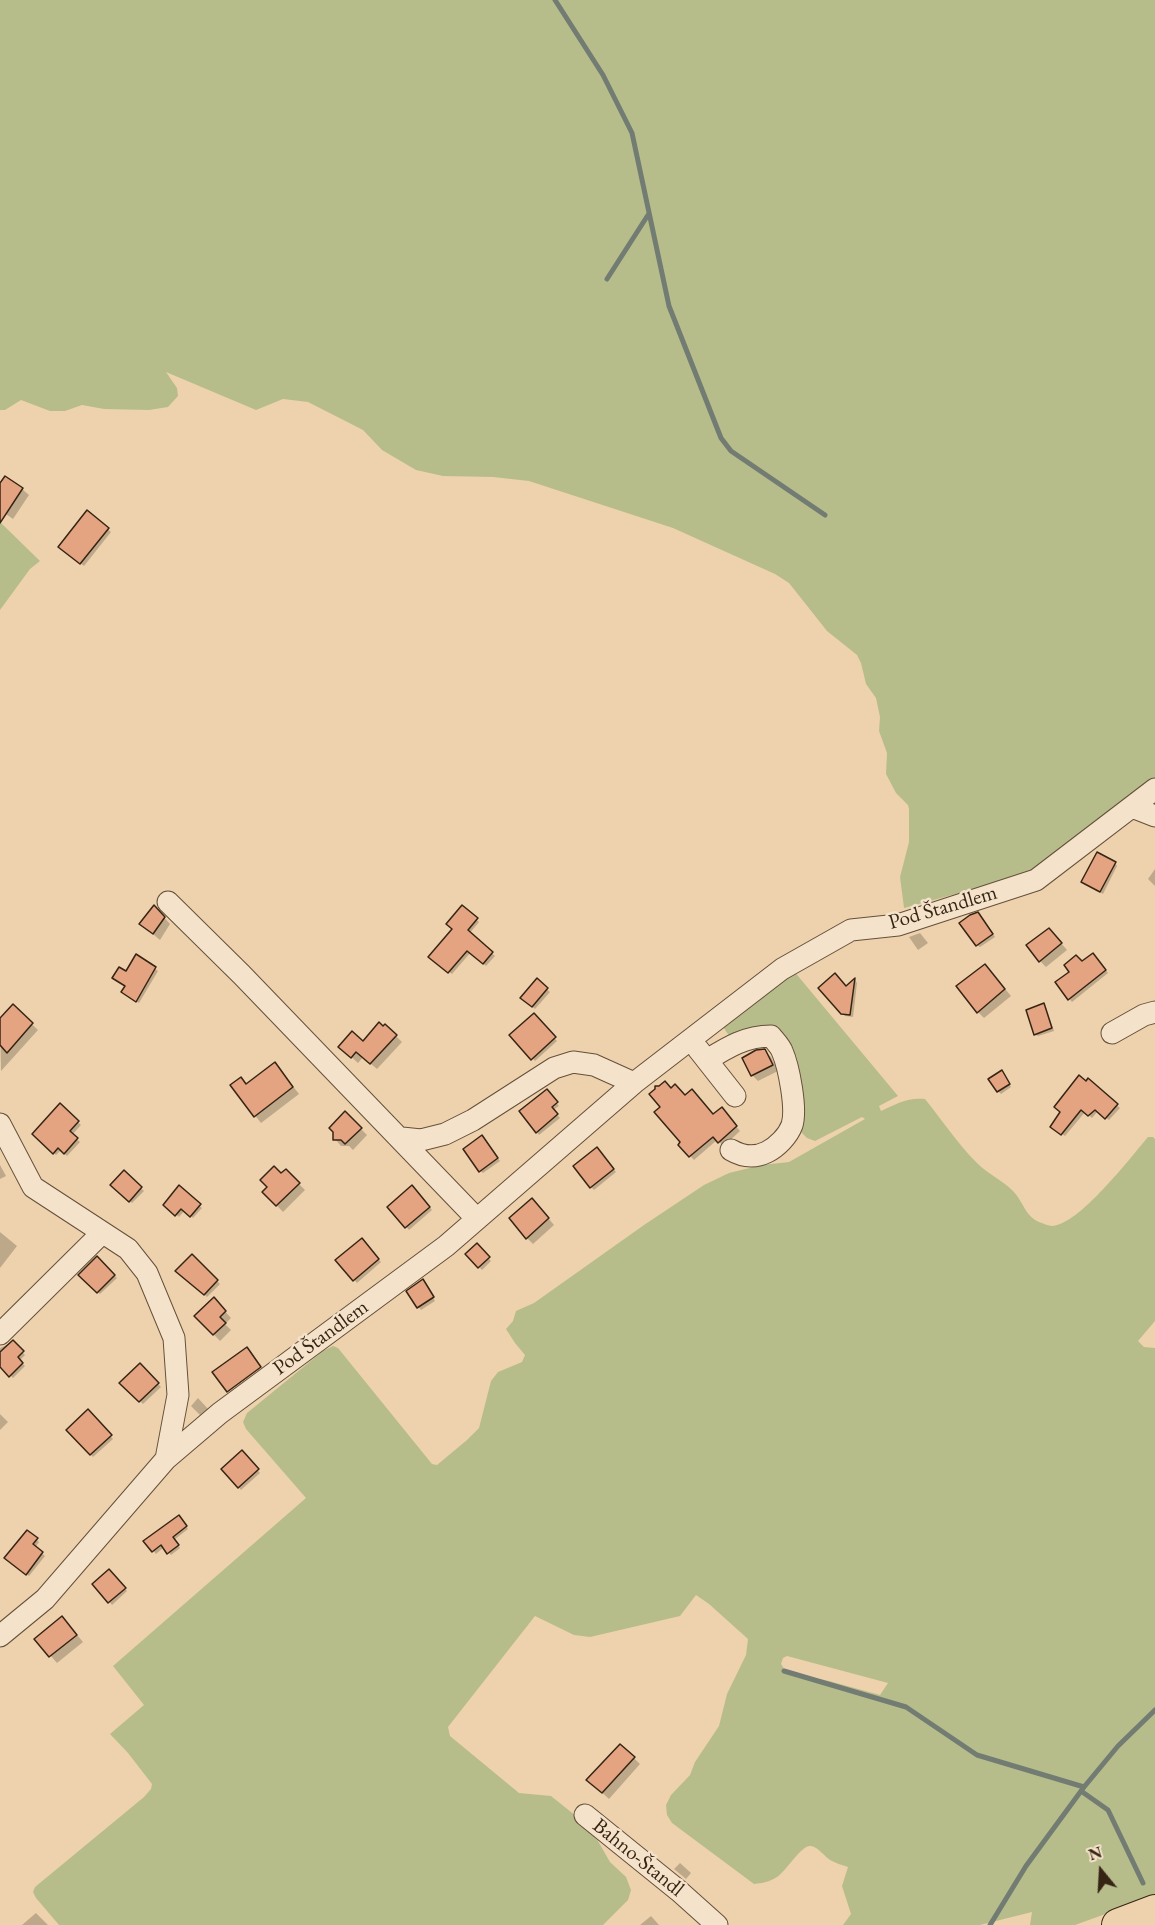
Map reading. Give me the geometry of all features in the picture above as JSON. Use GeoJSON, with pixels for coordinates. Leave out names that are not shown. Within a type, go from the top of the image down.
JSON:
{"type":"FeatureCollection","features":[{"type":"Feature","properties":{"kind":"highway"},"geometry":{"type":"LineString","coordinates":[[1118,1925],[1155,1911]]}},
{"type":"Feature","properties":{"kind":"street","name":"Pod Štandlem"},"geometry":{"type":"LineString","coordinates":[[0,1636],[45,1599],[166,1459],[220,1413],[446,1246],[634,1083],[782,969],[851,930],[898,925],[1036,880],[1155,789]]}},
{"type":"Feature","properties":{"kind":"street"},"geometry":{"type":"LineString","coordinates":[[1132,807],[1155,816]]}},
{"type":"Feature","properties":{"kind":"street"},"geometry":{"type":"LineString","coordinates":[[168,902],[402,1138],[477,1219]]}},
{"type":"Feature","properties":{"kind":"street"},"geometry":{"type":"LineString","coordinates":[[1112,1033],[1155,1012]]}},
{"type":"Feature","properties":{"kind":"street"},"geometry":{"type":"LineString","coordinates":[[707,1060],[733,1043],[758,1036],[771,1036],[782,1049],[791,1078],[793,1123],[787,1135],[772,1150],[759,1156],[741,1155],[731,1150]]}},
{"type":"Feature","properties":{"kind":"street"},"geometry":{"type":"LineString","coordinates":[[691,1039],[735,1096]]}},
{"type":"Feature","properties":{"kind":"street"},"geometry":{"type":"LineString","coordinates":[[402,1138],[421,1140],[445,1134],[473,1120],[554,1068],[573,1062],[594,1065],[634,1083]]}},
{"type":"Feature","properties":{"kind":"street"},"geometry":{"type":"LineString","coordinates":[[0,1124],[33,1187],[128,1249],[147,1273],[174,1338],[178,1395],[166,1459]]}},
{"type":"Feature","properties":{"kind":"street"},"geometry":{"type":"LineString","coordinates":[[0,1334],[102,1233]]}},
{"type":"Feature","properties":{"kind":"street","name":"Bahno-Štandl"},"geometry":{"type":"LineString","coordinates":[[585,1815],[717,1925]]}},
{"type":"Feature","properties":{"kind":"green space"},"geometry":{"type":"Polygon","coordinates":[[[0,0],[1155,0],[1155,779],[1044,870],[904,908],[900,877],[909,842],[909,809],[896,793],[886,774],[887,753],[879,731],[880,717],[876,698],[866,684],[857,655],[827,631],[789,583],[775,574],[673,528],[529,481],[493,477],[443,476],[416,470],[382,450],[363,430],[308,402],[283,399],[256,410],[166,372],[177,388],[178,396],[168,407],[149,410],[104,409],[82,405],[65,411],[50,411],[21,400],[5,410],[0,410],[0,0]]]}},
{"type":"Feature","properties":{"kind":"green space"},"geometry":{"type":"Polygon","coordinates":[[[0,522],[40,561],[30,569],[0,610],[0,522]]]}},
{"type":"Feature","properties":{"kind":"green space"},"geometry":{"type":"Polygon","coordinates":[[[793,970],[898,1096],[879,1106],[881,1111],[908,1100],[925,1099],[977,1163],[1013,1191],[1030,1216],[1049,1226],[1063,1223],[1076,1215],[1117,1174],[1148,1137],[1155,1139],[1155,1321],[1138,1341],[1144,1347],[1155,1348],[1155,1896],[1075,1925],[1030,1925],[1032,1912],[980,1925],[843,1925],[851,1914],[842,1886],[848,1867],[830,1860],[811,1846],[803,1849],[777,1877],[754,1884],[672,1823],[667,1815],[666,1805],[671,1795],[690,1775],[695,1762],[719,1726],[727,1694],[746,1655],[748,1639],[696,1595],[680,1616],[590,1637],[574,1635],[535,1616],[448,1727],[450,1736],[519,1793],[551,1796],[576,1816],[598,1841],[610,1862],[626,1877],[631,1890],[628,1900],[603,1925],[59,1925],[36,1898],[33,1892],[35,1887],[151,1789],[152,1784],[110,1734],[144,1705],[113,1666],[306,1498],[246,1429],[243,1422],[247,1413],[323,1351],[333,1346],[338,1348],[432,1464],[437,1465],[479,1428],[491,1381],[498,1372],[522,1362],[525,1355],[506,1329],[513,1321],[516,1311],[534,1303],[704,1185],[729,1173],[762,1165],[789,1162],[865,1119],[862,1117],[815,1141],[807,1138],[800,1131],[800,1074],[791,1045],[730,1037],[723,1027],[793,970]],[[787,1656],[783,1658],[781,1664],[785,1670],[796,1674],[880,1695],[888,1683],[787,1656]]]}},
{"type":"Feature","properties":{"kind":"building"},"geometry":{"type":"Polygon","coordinates":[[[5,476],[23,488],[0,523],[0,483],[5,476]]]}},
{"type":"Feature","properties":{"kind":"building"},"geometry":{"type":"Polygon","coordinates":[[[87,510],[109,528],[80,564],[58,547],[87,510]]]}},
{"type":"Feature","properties":{"kind":"building"},"geometry":{"type":"Polygon","coordinates":[[[1097,852],[1116,862],[1100,892],[1081,882],[1097,852]]]}},
{"type":"Feature","properties":{"kind":"building"},"geometry":{"type":"Polygon","coordinates":[[[154,905],[165,917],[153,934],[139,924],[154,905]]]}},
{"type":"Feature","properties":{"kind":"building"},"geometry":{"type":"Polygon","coordinates":[[[462,905],[478,918],[468,930],[493,952],[483,964],[467,951],[448,973],[428,957],[452,929],[446,924],[462,905]]]}},
{"type":"Feature","properties":{"kind":"building"},"geometry":{"type":"Polygon","coordinates":[[[978,912],[993,934],[976,946],[959,923],[978,912]]]}},
{"type":"Feature","properties":{"kind":"building"},"geometry":{"type":"Polygon","coordinates":[[[1049,928],[1062,943],[1039,962],[1026,945],[1049,928]]]}},
{"type":"Feature","properties":{"kind":"building"},"geometry":{"type":"Polygon","coordinates":[[[1093,953],[1106,970],[1068,1000],[1055,982],[1069,972],[1064,965],[1076,955],[1082,961],[1093,953]]]}},
{"type":"Feature","properties":{"kind":"building"},"geometry":{"type":"Polygon","coordinates":[[[136,954],[156,967],[136,1002],[121,992],[125,986],[112,978],[119,967],[126,971],[136,954]]]}},
{"type":"Feature","properties":{"kind":"building"},"geometry":{"type":"Polygon","coordinates":[[[985,964],[1005,989],[977,1013],[956,986],[985,964]]]}},
{"type":"Feature","properties":{"kind":"building"},"geometry":{"type":"Polygon","coordinates":[[[835,973],[846,986],[855,978],[850,1015],[841,1014],[818,988],[835,973]]]}},
{"type":"Feature","properties":{"kind":"building"},"geometry":{"type":"Polygon","coordinates":[[[537,978],[548,988],[532,1007],[520,998],[537,978]]]}},
{"type":"Feature","properties":{"kind":"building"},"geometry":{"type":"Polygon","coordinates":[[[1044,1003],[1052,1028],[1034,1035],[1026,1010],[1044,1003]]]}},
{"type":"Feature","properties":{"kind":"building"},"geometry":{"type":"Polygon","coordinates":[[[13,1004],[33,1023],[7,1053],[0,1045],[0,1018],[13,1004]]]}},
{"type":"Feature","properties":{"kind":"building"},"geometry":{"type":"Polygon","coordinates":[[[534,1013],[556,1037],[531,1060],[509,1035],[534,1013]]]}},
{"type":"Feature","properties":{"kind":"building"},"geometry":{"type":"Polygon","coordinates":[[[379,1022],[383,1026],[385,1024],[397,1035],[370,1064],[356,1052],[351,1058],[338,1047],[352,1031],[363,1041],[379,1022]]]}},
{"type":"Feature","properties":{"kind":"building"},"geometry":{"type":"Polygon","coordinates":[[[765,1049],[773,1065],[751,1076],[742,1058],[756,1050],[765,1049]]]}},
{"type":"Feature","properties":{"kind":"building"},"geometry":{"type":"Polygon","coordinates":[[[275,1062],[293,1087],[254,1117],[230,1085],[241,1077],[246,1084],[275,1062]]]}},
{"type":"Feature","properties":{"kind":"building"},"geometry":{"type":"Polygon","coordinates":[[[1002,1070],[1010,1084],[997,1092],[988,1079],[1002,1070]]]}},
{"type":"Feature","properties":{"kind":"building"},"geometry":{"type":"Polygon","coordinates":[[[1079,1075],[1086,1081],[1088,1078],[1118,1104],[1105,1119],[1095,1110],[1088,1116],[1081,1110],[1061,1135],[1050,1127],[1060,1112],[1054,1107],[1079,1075]]]}},
{"type":"Feature","properties":{"kind":"building"},"geometry":{"type":"Polygon","coordinates":[[[665,1081],[671,1088],[675,1084],[685,1095],[692,1089],[713,1114],[722,1107],[737,1126],[718,1143],[713,1137],[689,1157],[678,1145],[680,1142],[654,1112],[660,1107],[649,1094],[655,1086],[665,1081]]]}},
{"type":"Feature","properties":{"kind":"building"},"geometry":{"type":"Polygon","coordinates":[[[547,1089],[558,1102],[552,1107],[558,1114],[536,1133],[519,1111],[547,1089]]]}},
{"type":"Feature","properties":{"kind":"building"},"geometry":{"type":"Polygon","coordinates":[[[60,1103],[79,1121],[70,1131],[78,1138],[64,1154],[58,1148],[53,1154],[32,1134],[60,1103]]]}},
{"type":"Feature","properties":{"kind":"building"},"geometry":{"type":"Polygon","coordinates":[[[345,1111],[362,1128],[345,1144],[341,1140],[333,1140],[333,1132],[329,1128],[345,1111]]]}},
{"type":"Feature","properties":{"kind":"building"},"geometry":{"type":"Polygon","coordinates":[[[482,1135],[498,1158],[479,1172],[463,1149],[482,1135]]]}},
{"type":"Feature","properties":{"kind":"building"},"geometry":{"type":"Polygon","coordinates":[[[597,1147],[614,1169],[590,1188],[573,1166],[597,1147]]]}},
{"type":"Feature","properties":{"kind":"building"},"geometry":{"type":"Polygon","coordinates":[[[274,1166],[281,1173],[286,1169],[300,1183],[276,1206],[262,1192],[267,1187],[260,1180],[274,1166]]]}},
{"type":"Feature","properties":{"kind":"building"},"geometry":{"type":"Polygon","coordinates":[[[124,1170],[142,1187],[129,1202],[110,1185],[124,1170]]]}},
{"type":"Feature","properties":{"kind":"building"},"geometry":{"type":"Polygon","coordinates":[[[179,1185],[201,1204],[190,1217],[181,1209],[175,1216],[163,1205],[179,1185]]]}},
{"type":"Feature","properties":{"kind":"building"},"geometry":{"type":"Polygon","coordinates":[[[412,1185],[430,1207],[405,1228],[387,1207],[412,1185]]]}},
{"type":"Feature","properties":{"kind":"building"},"geometry":{"type":"Polygon","coordinates":[[[532,1198],[549,1218],[526,1239],[509,1218],[532,1198]]]}},
{"type":"Feature","properties":{"kind":"building"},"geometry":{"type":"Polygon","coordinates":[[[362,1238],[379,1259],[353,1281],[335,1260],[362,1238]]]}},
{"type":"Feature","properties":{"kind":"building"},"geometry":{"type":"Polygon","coordinates":[[[477,1243],[490,1257],[478,1268],[465,1254],[477,1243]]]}},
{"type":"Feature","properties":{"kind":"building"},"geometry":{"type":"Polygon","coordinates":[[[192,1254],[218,1280],[204,1295],[175,1271],[192,1254]]]}},
{"type":"Feature","properties":{"kind":"building"},"geometry":{"type":"Polygon","coordinates":[[[97,1256],[115,1275],[97,1293],[78,1275],[97,1256]]]}},
{"type":"Feature","properties":{"kind":"building"},"geometry":{"type":"Polygon","coordinates":[[[423,1279],[434,1297],[417,1308],[406,1291],[423,1279]]]}},
{"type":"Feature","properties":{"kind":"building"},"geometry":{"type":"Polygon","coordinates":[[[214,1297],[226,1311],[220,1317],[226,1323],[213,1335],[194,1316],[214,1297]]]}},
{"type":"Feature","properties":{"kind":"building"},"geometry":{"type":"Polygon","coordinates":[[[13,1340],[24,1351],[18,1357],[23,1363],[9,1377],[0,1367],[0,1352],[13,1340]]]}},
{"type":"Feature","properties":{"kind":"building"},"geometry":{"type":"Polygon","coordinates":[[[247,1347],[261,1367],[227,1392],[212,1372],[247,1347]]]}},
{"type":"Feature","properties":{"kind":"building"},"geometry":{"type":"Polygon","coordinates":[[[140,1363],[159,1383],[139,1402],[119,1383],[140,1363]]]}},
{"type":"Feature","properties":{"kind":"building"},"geometry":{"type":"Polygon","coordinates":[[[88,1409],[112,1435],[90,1455],[66,1430],[88,1409]]]}},
{"type":"Feature","properties":{"kind":"building"},"geometry":{"type":"Polygon","coordinates":[[[242,1450],[259,1469],[238,1488],[221,1469],[242,1450]]]}},
{"type":"Feature","properties":{"kind":"building"},"geometry":{"type":"Polygon","coordinates":[[[179,1515],[187,1526],[173,1537],[179,1545],[167,1554],[161,1545],[152,1552],[143,1541],[179,1515]]]}},
{"type":"Feature","properties":{"kind":"building"},"geometry":{"type":"Polygon","coordinates":[[[27,1530],[38,1538],[33,1544],[43,1552],[26,1575],[4,1558],[27,1530]]]}},
{"type":"Feature","properties":{"kind":"building"},"geometry":{"type":"Polygon","coordinates":[[[109,1569],[126,1588],[108,1603],[92,1584],[109,1569]]]}},
{"type":"Feature","properties":{"kind":"building"},"geometry":{"type":"Polygon","coordinates":[[[62,1616],[77,1635],[49,1657],[34,1639],[62,1616]]]}},
{"type":"Feature","properties":{"kind":"building"},"geometry":{"type":"Polygon","coordinates":[[[620,1744],[635,1757],[602,1793],[586,1780],[620,1744]]]}},
{"type":"Feature","properties":{"kind":"waterway"},"geometry":{"type":"LineString","coordinates":[[555,0],[603,75],[632,133],[669,306],[721,438],[731,451],[825,515]]}},
{"type":"Feature","properties":{"kind":"waterway"},"geometry":{"type":"LineString","coordinates":[[607,279],[648,215]]}},
{"type":"Feature","properties":{"kind":"waterway"},"geometry":{"type":"LineString","coordinates":[[784,1671],[906,1707],[977,1755],[1084,1787]]}},
{"type":"Feature","properties":{"kind":"waterway"},"geometry":{"type":"LineString","coordinates":[[990,1925],[1026,1866],[1084,1787],[1118,1746],[1155,1710]]}},
{"type":"Feature","properties":{"kind":"waterway"},"geometry":{"type":"LineString","coordinates":[[1081,1791],[1108,1810],[1143,1883]]}}]}
